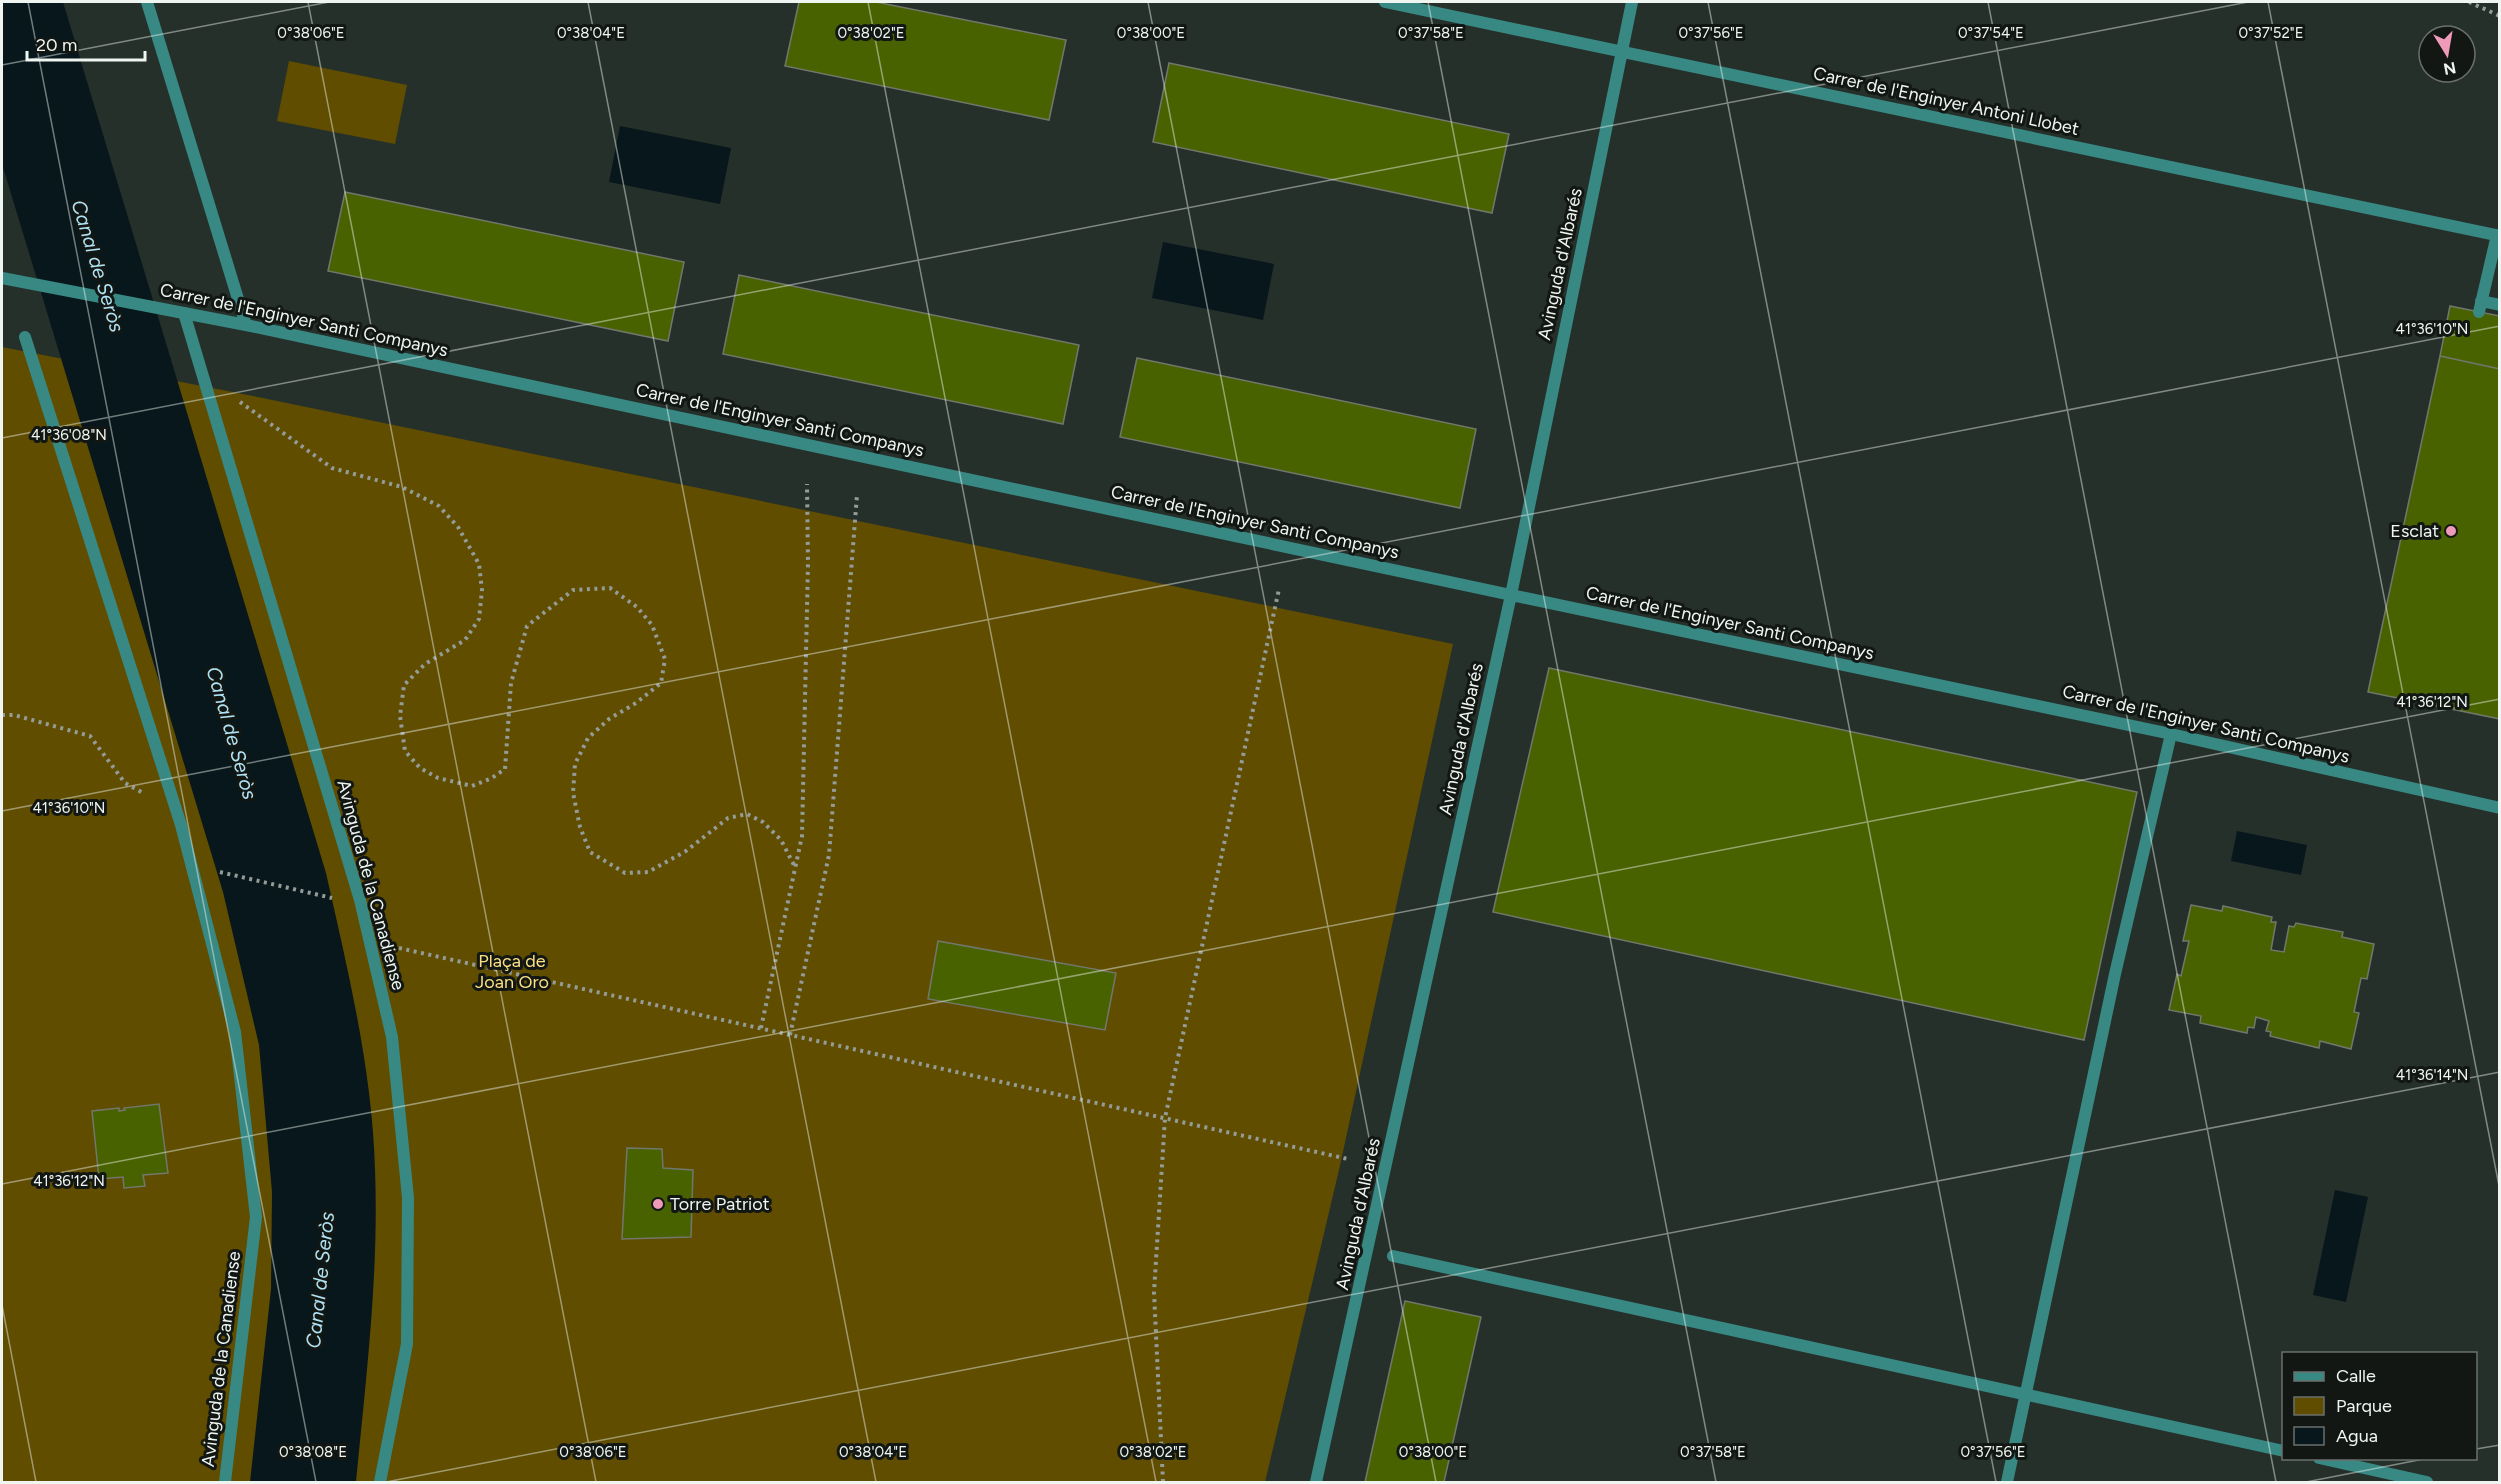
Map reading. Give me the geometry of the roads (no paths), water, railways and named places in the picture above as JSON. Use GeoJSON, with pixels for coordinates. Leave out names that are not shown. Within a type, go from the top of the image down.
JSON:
{"type":"FeatureCollection","features":[{"type":"Feature","properties":{"kind":"street"},"geometry":{"type":"LineString","coordinates":[[147,2],[246,325]]}},
{"type":"Feature","properties":{"kind":"street","name":"Carrer de l'Enginyer Antoni Llobet"},"geometry":{"type":"LineString","coordinates":[[1385,2],[2498,235]]}},
{"type":"Feature","properties":{"kind":"street","name":"Avinguda d'Albarés"},"geometry":{"type":"LineString","coordinates":[[1316,1482],[1511,595],[1632,2]]}},
{"type":"Feature","properties":{"kind":"street"},"geometry":{"type":"LineString","coordinates":[[2498,235],[2480,306],[2499,305]]}},
{"type":"Feature","properties":{"kind":"street","name":"Carrer de l'Enginyer Santi Companys"},"geometry":{"type":"LineString","coordinates":[[3,278],[246,325],[2171,734],[2499,807]]}},
{"type":"Feature","properties":{"kind":"street","name":"Avinguda de la Canadiense"},"geometry":{"type":"LineString","coordinates":[[184,313],[360,900],[392,1037],[408,1198],[407,1344],[380,1482]]}},
{"type":"Feature","properties":{"kind":"street","name":"Avinguda de la Canadiense"},"geometry":{"type":"LineString","coordinates":[[25,337],[177,813],[235,1032],[255,1216],[225,1482]]}},
{"type":"Feature","properties":{"kind":"street"},"geometry":{"type":"LineString","coordinates":[[2007,1482],[2115,974],[2171,734]]}},
{"type":"Feature","properties":{"kind":"street"},"geometry":{"type":"LineString","coordinates":[[1393,1256],[2282,1451]]}},
{"type":"Feature","properties":{"kind":"street"},"geometry":{"type":"LineString","coordinates":[[2328,1460],[2427,1482]]}},
{"type":"Feature","properties":{"kind":"water","name":"Canal de Seròs"},"geometry":{"type":"Polygon","coordinates":[[[2,2],[63,2],[326,873],[358,1020],[369,1094],[375,1169],[373,1287],[356,1482],[250,1482],[271,1289],[272,1192],[259,1045],[223,892],[2,164],[2,2]]]}},
{"type":"Feature","properties":{"kind":"water"},"geometry":{"type":"Polygon","coordinates":[[[620,126],[731,148],[720,204],[609,182],[620,126]]]}},
{"type":"Feature","properties":{"kind":"water"},"geometry":{"type":"Polygon","coordinates":[[[1163,242],[1274,264],[1263,320],[1152,298],[1163,242]]]}},
{"type":"Feature","properties":{"kind":"water"},"geometry":{"type":"Polygon","coordinates":[[[2237,831],[2307,845],[2301,875],[2231,861],[2237,831]]]}},
{"type":"Feature","properties":{"kind":"water"},"geometry":{"type":"Polygon","coordinates":[[[2335,1190],[2368,1197],[2346,1302],[2313,1295],[2335,1190]]]}},
{"type":"Feature","properties":{"kind":"place","name":"Esclat"},"geometry":{"type":"Point","coordinates":[2451,531]}},
{"type":"Feature","properties":{"kind":"place","name":"Torre Patriot"},"geometry":{"type":"Point","coordinates":[658,1204]}},
{"type":"Feature","properties":{"kind":"park label","name":"Plaça de Joan Oro"},"geometry":{"type":"Point","coordinates":[512,971]}}]}
